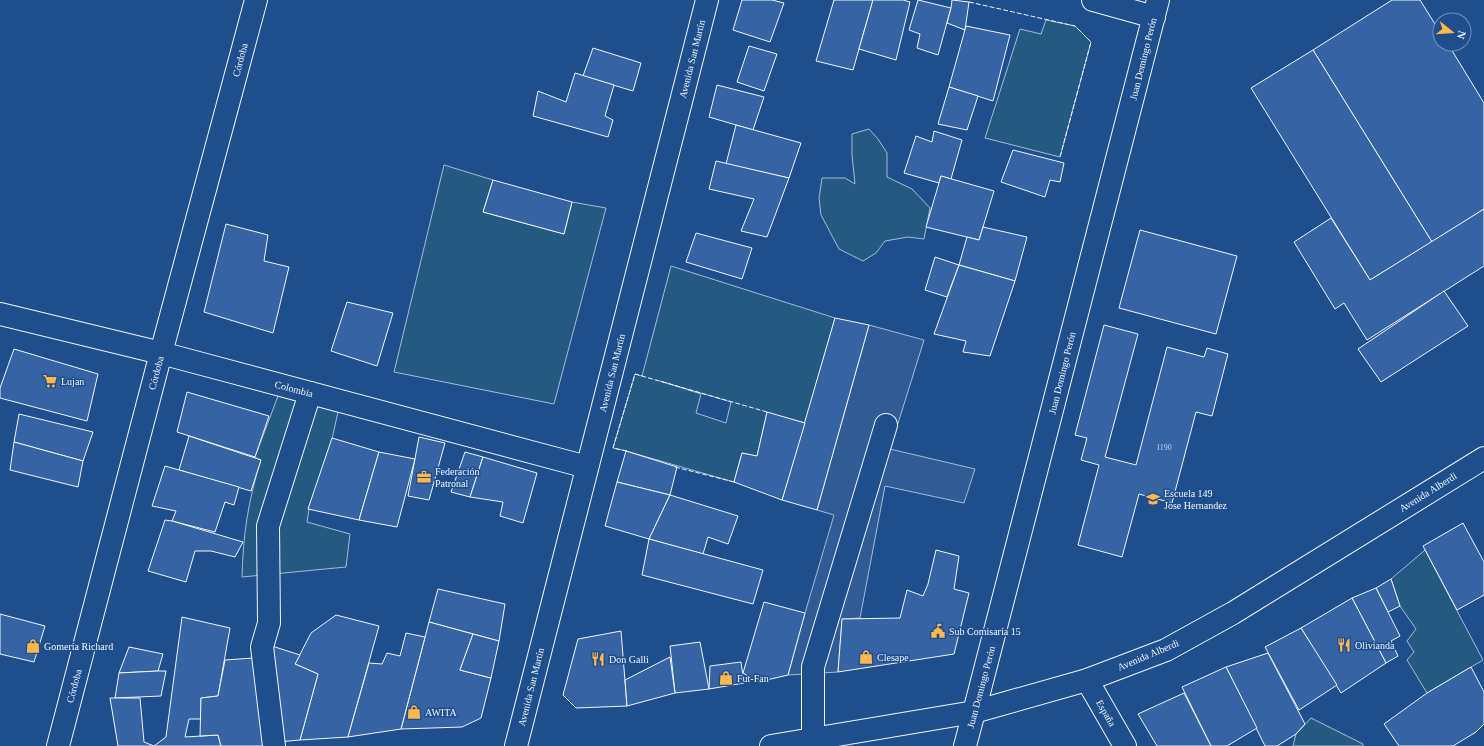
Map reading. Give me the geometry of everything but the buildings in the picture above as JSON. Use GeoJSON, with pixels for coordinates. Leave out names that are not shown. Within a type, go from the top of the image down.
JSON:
{"type":"FeatureCollection","features":[{"type":"Feature","properties":{"kind":"street","name":"Córdoba"},"geometry":{"type":"LineString","coordinates":[[58,746],[161,353],[256,0]]}},
{"type":"Feature","properties":{"kind":"street","name":"Avenida San Martín"},"geometry":{"type":"LineString","coordinates":[[516,746],[707,0]]}},
{"type":"Feature","properties":{"kind":"street"},"geometry":{"type":"LineString","coordinates":[[1093,0],[1156,8]]}},
{"type":"Feature","properties":{"kind":"street","name":"Juan Domingo Perón"},"geometry":{"type":"LineString","coordinates":[[965,746],[1156,8]]}},
{"type":"Feature","properties":{"kind":"street","name":"Colombia"},"geometry":{"type":"LineString","coordinates":[[0,314],[161,353],[588,467]]}},
{"type":"Feature","properties":{"kind":"street"},"geometry":{"type":"LineString","coordinates":[[274,746],[262,647],[269,624],[268,526],[310,393]]}},
{"type":"Feature","properties":{"kind":"street"},"geometry":{"type":"LineString","coordinates":[[813,739],[813,667],[886,426]]}},
{"type":"Feature","properties":{"kind":"street","name":"Avenida Alberdi"},"geometry":{"type":"LineString","coordinates":[[771,746],[974,712],[1087,680],[1166,650],[1233,613],[1484,458]]}},
{"type":"Feature","properties":{"kind":"street","name":"España"},"geometry":{"type":"LineString","coordinates":[[1087,680],[1125,746]]}},
{"type":"Feature","properties":{"kind":"shaded area"},"geometry":{"type":"Polygon","coordinates":[[[1046,20],[1075,26],[1091,42],[1060,157],[985,138],[1020,29],[1041,34],[1046,20]]]}},
{"type":"Feature","properties":{"kind":"shaded area"},"geometry":{"type":"Polygon","coordinates":[[[869,129],[887,153],[887,177],[912,189],[930,208],[924,239],[908,237],[885,241],[876,253],[863,261],[839,249],[821,215],[819,198],[822,178],[845,178],[855,184],[852,155],[852,134],[869,129]]]}},
{"type":"Feature","properties":{"kind":"shaded area"},"geometry":{"type":"Polygon","coordinates":[[[444,165],[493,180],[483,212],[564,234],[572,202],[606,208],[554,404],[394,372],[444,165]]]}},
{"type":"Feature","properties":{"kind":"shaded area"},"geometry":{"type":"Polygon","coordinates":[[[671,266],[835,318],[805,423],[767,413],[757,456],[742,453],[734,482],[613,448],[635,374],[642,376],[671,266]],[[660,381],[701,394],[696,413],[726,423],[731,402],[660,381]]]}},
{"type":"Feature","properties":{"kind":"shaded area"},"geometry":{"type":"Polygon","coordinates":[[[869,325],[924,340],[890,449],[975,469],[964,503],[885,486],[860,618],[842,619],[838,672],[788,675],[834,515],[817,510],[869,325]]]}},
{"type":"Feature","properties":{"kind":"shaded area"},"geometry":{"type":"Polygon","coordinates":[[[278,396],[338,412],[332,439],[309,509],[307,522],[350,534],[346,567],[242,577],[247,518],[261,460],[255,457],[278,396]]]}},
{"type":"Feature","properties":{"kind":"shaded area"},"geometry":{"type":"Polygon","coordinates":[[[1425,550],[1483,660],[1427,693],[1407,660],[1414,652],[1407,641],[1416,629],[1400,606],[1391,579],[1425,550]]]}},
{"type":"Feature","properties":{"kind":"shaded area"},"geometry":{"type":"Polygon","coordinates":[[[1311,718],[1363,744],[1363,746],[1293,746],[1296,734],[1311,718]]]}},
{"type":"Feature","properties":{"kind":"fence"},"geometry":{"type":"LineString","coordinates":[[969,2],[1075,26],[1091,42],[1060,157]]}},
{"type":"Feature","properties":{"kind":"fence"},"geometry":{"type":"LineString","coordinates":[[627,451],[613,448],[635,374],[767,412]]}},
{"type":"Feature","properties":{"kind":"fence"},"geometry":{"type":"LineString","coordinates":[[675,467],[734,482]]}},
{"type":"Feature","properties":{"kind":"place","name":"Lujan"},"geometry":{"type":"Point","coordinates":[50,381]}},
{"type":"Feature","properties":{"kind":"place","name":"Federación Patronal"},"geometry":{"type":"Point","coordinates":[424,477]}},
{"type":"Feature","properties":{"kind":"place","name":"Escuela 149 Jose Hernandez"},"geometry":{"type":"Point","coordinates":[1153,499]}},
{"type":"Feature","properties":{"kind":"place","name":"Sub Comisaría 15"},"geometry":{"type":"Point","coordinates":[938,631]}},
{"type":"Feature","properties":{"kind":"place","name":"Olivianda"},"geometry":{"type":"Point","coordinates":[1344,645]}},
{"type":"Feature","properties":{"kind":"place","name":"Gomería Richard"},"geometry":{"type":"Point","coordinates":[33,646]}},
{"type":"Feature","properties":{"kind":"place","name":"Clesape"},"geometry":{"type":"Point","coordinates":[866,657]}},
{"type":"Feature","properties":{"kind":"place","name":"Don Galli"},"geometry":{"type":"Point","coordinates":[598,659]}},
{"type":"Feature","properties":{"kind":"place","name":"Fut-Fan"},"geometry":{"type":"Point","coordinates":[726,678]}},
{"type":"Feature","properties":{"kind":"place","name":"AWITA"},"geometry":{"type":"Point","coordinates":[414,712]}}]}
